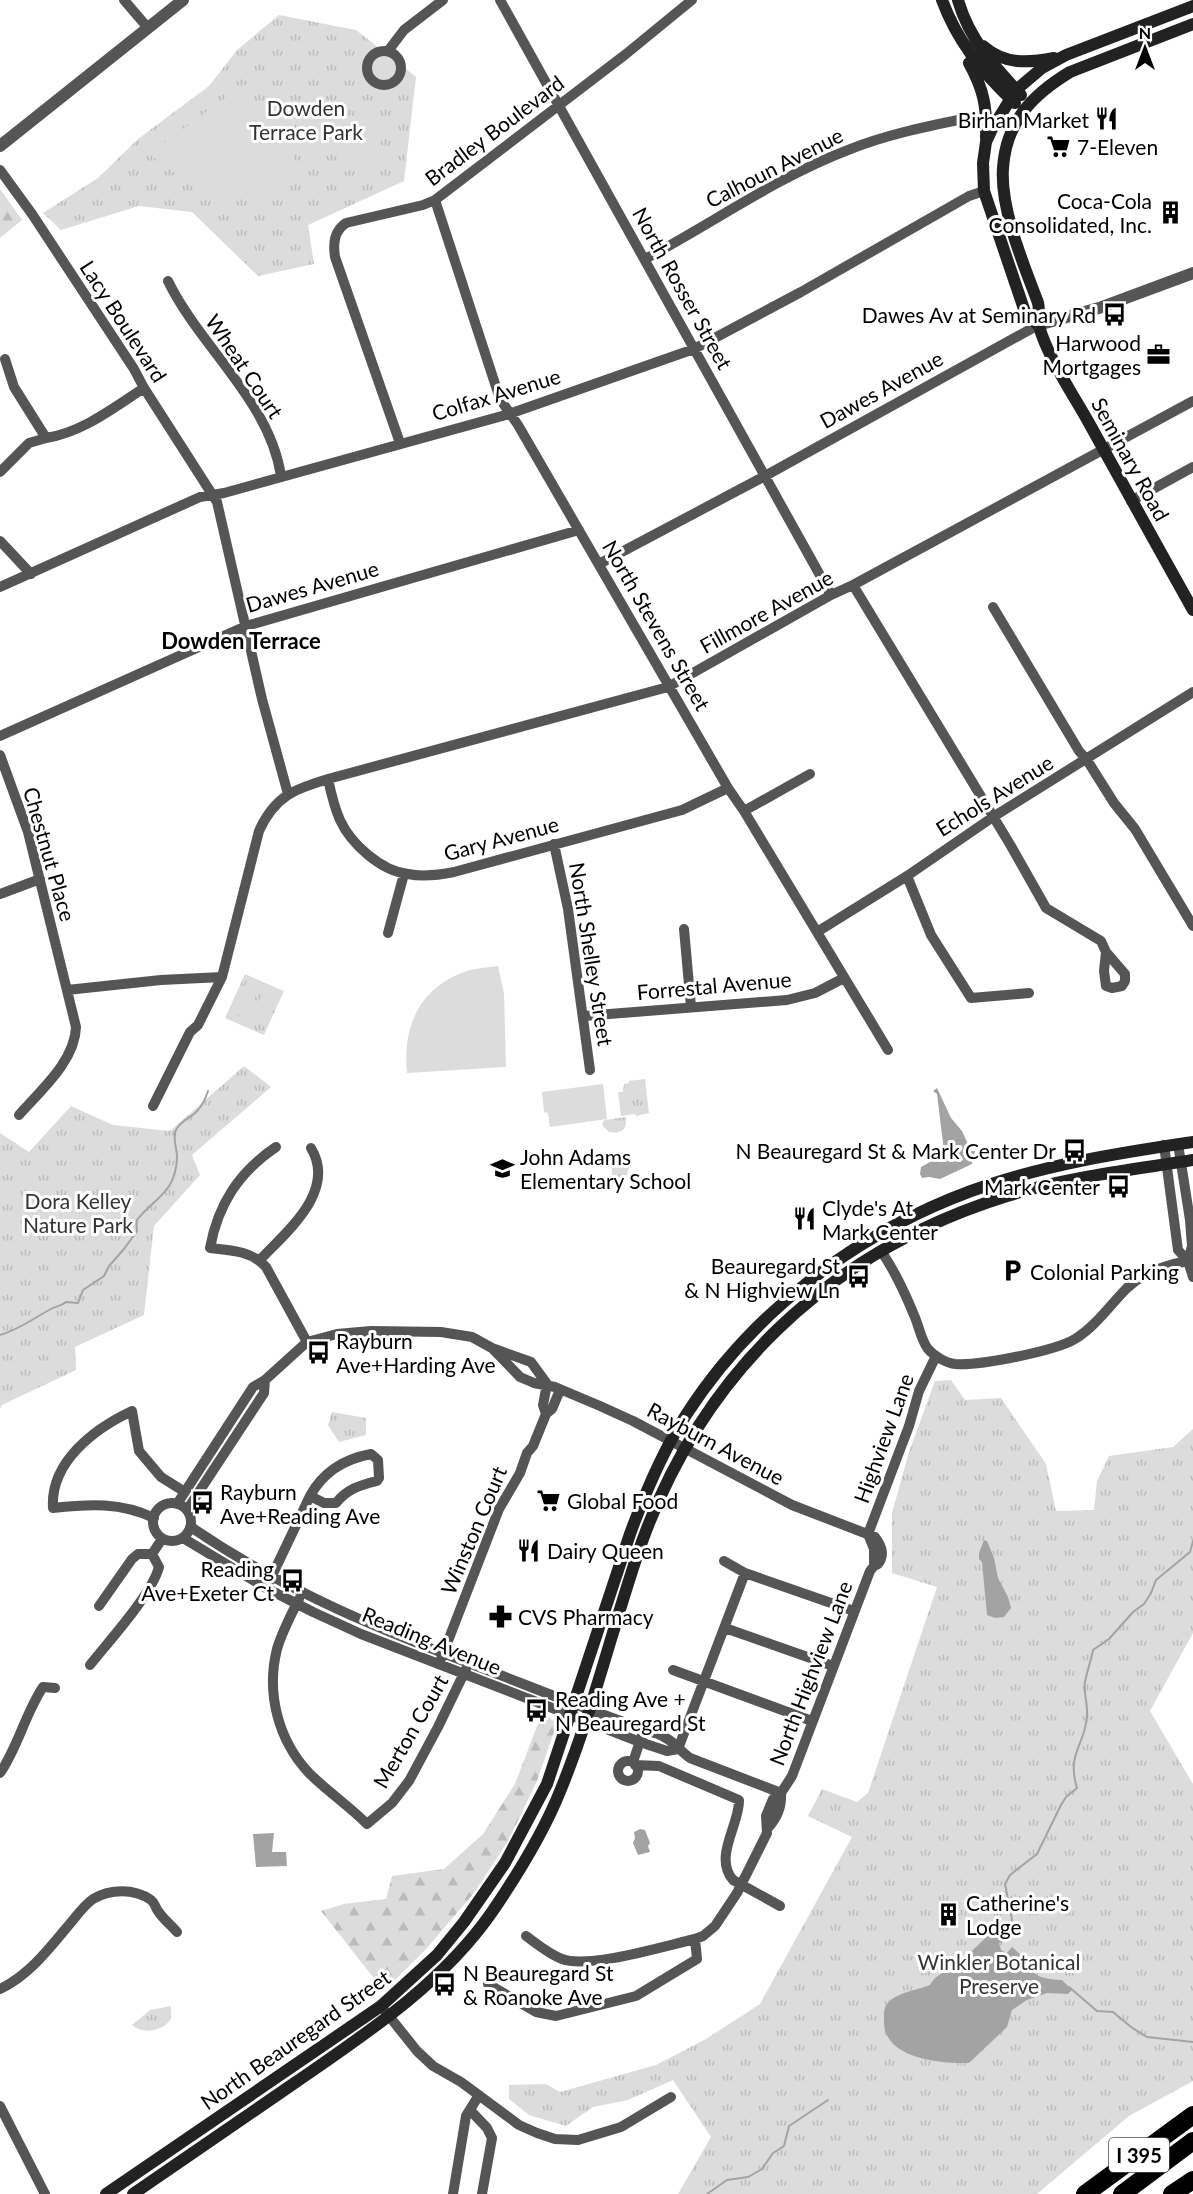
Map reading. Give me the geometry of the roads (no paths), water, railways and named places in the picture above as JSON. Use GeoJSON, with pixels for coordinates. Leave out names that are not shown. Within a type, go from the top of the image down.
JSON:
{"type":"FeatureCollection","features":[{"type":"Feature","properties":{"kind":"highway","name":"I 395"},"geometry":{"type":"LineString","coordinates":[[1085,2194],[1193,2115]]}},
{"type":"Feature","properties":{"kind":"highway"},"geometry":{"type":"LineString","coordinates":[[1122,2194],[1193,2141]]}},
{"type":"Feature","properties":{"kind":"highway"},"geometry":{"type":"LineString","coordinates":[[1138,2194],[1193,2155]]}},
{"type":"Feature","properties":{"kind":"highway","name":"I 395"},"geometry":{"type":"LineString","coordinates":[[1172,2194],[1193,2180]]}},
{"type":"Feature","properties":{"kind":"main road"},"geometry":{"type":"LineString","coordinates":[[942,0],[982,88],[986,142]]}},
{"type":"Feature","properties":{"kind":"main road"},"geometry":{"type":"LineString","coordinates":[[958,0],[973,38],[1013,94]]}},
{"type":"Feature","properties":{"kind":"main road"},"geometry":{"type":"LineString","coordinates":[[1013,94],[1042,68],[1066,55],[1193,6]]}},
{"type":"Feature","properties":{"kind":"main road"},"geometry":{"type":"LineString","coordinates":[[956,31],[976,63],[1026,107],[1052,83],[1070,72],[1193,24]]}},
{"type":"Feature","properties":{"kind":"main road"},"geometry":{"type":"LineString","coordinates":[[973,38],[1001,59],[1032,62],[1066,55]]}},
{"type":"Feature","properties":{"kind":"main road","name":"Seminary Road"},"geometry":{"type":"LineString","coordinates":[[1013,94],[986,142],[983,163],[984,191],[1026,315],[1038,325],[1055,363],[1193,610]]}},
{"type":"Feature","properties":{"kind":"main road","name":"Seminary Road"},"geometry":{"type":"LineString","coordinates":[[1026,107],[1010,139],[1003,168],[1003,186],[1019,248],[1039,304],[1038,325]]}},
{"type":"Feature","properties":{"kind":"main road","name":"North Beauregard Street"},"geometry":{"type":"LineString","coordinates":[[106,2194],[385,2011],[464,1922],[505,1863],[547,1784],[644,1496],[671,1441],[702,1393],[744,1342],[802,1285],[852,1251],[913,1216],[971,1191],[1029,1174],[1164,1145],[1193,1142]]}},
{"type":"Feature","properties":{"kind":"main road","name":"North Beauregard Street"},"geometry":{"type":"LineString","coordinates":[[133,2194],[444,1968],[490,1915],[519,1871],[550,1814],[561,1788],[585,1721],[644,1536],[675,1464],[716,1401],[753,1353],[843,1274],[881,1251],[948,1217],[1009,1195],[1073,1180],[1187,1161]]}},
{"type":"Feature","properties":{"kind":"street"},"geometry":{"type":"LineString","coordinates":[[124,0],[148,28]]}},
{"type":"Feature","properties":{"kind":"street"},"geometry":{"type":"LineString","coordinates":[[0,146],[183,0]]}},
{"type":"Feature","properties":{"kind":"street"},"geometry":{"type":"LineString","coordinates":[[388,51],[404,30],[443,0]]}},
{"type":"Feature","properties":{"kind":"street","name":"North Rosser Street"},"geometry":{"type":"LineString","coordinates":[[500,0],[831,595]]}},
{"type":"Feature","properties":{"kind":"street","name":"Bradley Boulevard"},"geometry":{"type":"LineString","coordinates":[[400,443],[335,256],[334,238],[341,226],[435,200],[692,0]]}},
{"type":"Feature","properties":{"kind":"street","name":"Calhoun Avenue"},"geometry":{"type":"LineString","coordinates":[[645,259],[741,204],[846,150],[888,136],[963,119]]}},
{"type":"Feature","properties":{"kind":"street","name":"Lacy Boulevard"},"geometry":{"type":"LineString","coordinates":[[0,170],[32,214],[134,369],[217,502],[262,699],[288,794]]}},
{"type":"Feature","properties":{"kind":"street","name":"Colfax Avenue"},"geometry":{"type":"LineString","coordinates":[[0,586],[200,497],[509,414],[694,349],[801,292],[969,196],[984,191]]}},
{"type":"Feature","properties":{"kind":"street","name":"North Stevens Street"},"geometry":{"type":"LineString","coordinates":[[435,200],[500,399],[518,425],[728,788],[888,1050]]}},
{"type":"Feature","properties":{"kind":"street","name":"Dawes Avenue"},"geometry":{"type":"LineString","coordinates":[[599,564],[765,476],[1038,325],[1099,308],[1193,273]]}},
{"type":"Feature","properties":{"kind":"street","name":"Wheat Court"},"geometry":{"type":"LineString","coordinates":[[168,281],[178,302],[251,404],[275,447],[280,476]]}},
{"type":"Feature","properties":{"kind":"street"},"geometry":{"type":"LineString","coordinates":[[5,359],[14,387],[46,438]]}},
{"type":"Feature","properties":{"kind":"street"},"geometry":{"type":"LineString","coordinates":[[0,472],[30,443],[67,434],[81,428],[144,388]]}},
{"type":"Feature","properties":{"kind":"street","name":"Fillmore Avenue"},"geometry":{"type":"LineString","coordinates":[[288,794],[303,786],[668,687],[831,595],[854,585],[1193,401]]}},
{"type":"Feature","properties":{"kind":"street"},"geometry":{"type":"LineString","coordinates":[[1131,501],[1193,467]]}},
{"type":"Feature","properties":{"kind":"street","name":"Dawes Avenue"},"geometry":{"type":"LineString","coordinates":[[0,735],[246,626],[579,530]]}},
{"type":"Feature","properties":{"kind":"street"},"geometry":{"type":"LineString","coordinates":[[0,541],[31,574]]}},
{"type":"Feature","properties":{"kind":"street"},"geometry":{"type":"LineString","coordinates":[[854,585],[1046,908],[1101,941],[1106,952]]}},
{"type":"Feature","properties":{"kind":"street"},"geometry":{"type":"LineString","coordinates":[[993,606],[1079,751],[1114,803],[1135,829],[1192,924]]}},
{"type":"Feature","properties":{"kind":"street","name":"Echols Avenue"},"geometry":{"type":"LineString","coordinates":[[817,932],[907,876],[993,817],[1193,692]]}},
{"type":"Feature","properties":{"kind":"street","name":"Chestnut Place"},"geometry":{"type":"LineString","coordinates":[[0,755],[28,832],[76,1027],[74,1045],[66,1060],[19,1115]]}},
{"type":"Feature","properties":{"kind":"street"},"geometry":{"type":"LineString","coordinates":[[744,811],[810,774]]}},
{"type":"Feature","properties":{"kind":"street","name":"Gary Avenue"},"geometry":{"type":"LineString","coordinates":[[328,779],[340,820],[350,835],[373,858],[404,874],[433,875],[454,872],[682,810],[728,788]]}},
{"type":"Feature","properties":{"kind":"street"},"geometry":{"type":"LineString","coordinates":[[153,1106],[190,1032],[198,1026],[222,977],[259,831],[269,812],[288,794]]}},
{"type":"Feature","properties":{"kind":"street","name":"North Shelley Street"},"geometry":{"type":"LineString","coordinates":[[554,844],[568,909],[590,1070]]}},
{"type":"Feature","properties":{"kind":"street"},"geometry":{"type":"LineString","coordinates":[[388,933],[404,874]]}},
{"type":"Feature","properties":{"kind":"street"},"geometry":{"type":"LineString","coordinates":[[907,876],[931,935],[971,998],[1029,993]]}},
{"type":"Feature","properties":{"kind":"street"},"geometry":{"type":"LineString","coordinates":[[0,894],[40,879]]}},
{"type":"Feature","properties":{"kind":"street"},"geometry":{"type":"LineString","coordinates":[[684,929],[691,1007]]}},
{"type":"Feature","properties":{"kind":"street"},"geometry":{"type":"LineString","coordinates":[[67,990],[161,980],[222,977]]}},
{"type":"Feature","properties":{"kind":"street","name":"Forrestal Avenue"},"geometry":{"type":"LineString","coordinates":[[584,1016],[802,997],[844,978]]}},
{"type":"Feature","properties":{"kind":"street"},"geometry":{"type":"LineString","coordinates":[[1178,1144],[1187,1161],[1192,1246],[1188,1261]]}},
{"type":"Feature","properties":{"kind":"street"},"geometry":{"type":"LineString","coordinates":[[1164,1145],[1178,1250],[1188,1261],[1193,1277]]}},
{"type":"Feature","properties":{"kind":"street"},"geometry":{"type":"LineString","coordinates":[[276,1147],[249,1168],[232,1188],[217,1218],[210,1248],[238,1252],[260,1260],[307,1342]]}},
{"type":"Feature","properties":{"kind":"street"},"geometry":{"type":"LineString","coordinates":[[260,1260],[309,1205],[315,1191],[318,1168],[311,1148]]}},
{"type":"Feature","properties":{"kind":"street","name":"Highview Lane"},"geometry":{"type":"LineString","coordinates":[[881,1251],[907,1297],[928,1349],[936,1356],[955,1364],[975,1363],[1046,1351],[1065,1344],[1085,1331],[1129,1287],[1146,1274],[1161,1267],[1188,1261]]}},
{"type":"Feature","properties":{"kind":"street","name":"Rayburn Avenue"},"geometry":{"type":"LineString","coordinates":[[182,1507],[185,1492],[253,1387],[266,1380],[307,1342],[357,1331],[441,1332],[472,1337],[492,1348],[531,1362],[547,1384]]}},
{"type":"Feature","properties":{"kind":"street","name":"Rayburn Avenue"},"geometry":{"type":"LineString","coordinates":[[492,1348],[520,1377],[534,1383],[547,1384],[633,1421],[792,1505],[868,1534]]}},
{"type":"Feature","properties":{"kind":"street","name":"Highview Lane"},"geometry":{"type":"LineString","coordinates":[[868,1534],[909,1426],[919,1391],[936,1356]]}},
{"type":"Feature","properties":{"kind":"street","name":"Rayburn Avenue"},"geometry":{"type":"LineString","coordinates":[[182,1507],[264,1393],[266,1380]]}},
{"type":"Feature","properties":{"kind":"street","name":"Winston Court"},"geometry":{"type":"LineString","coordinates":[[546,1414],[543,1406],[547,1384]]}},
{"type":"Feature","properties":{"kind":"street","name":"Winston Court"},"geometry":{"type":"LineString","coordinates":[[441,1659],[499,1509],[520,1473],[527,1453],[533,1446],[546,1414],[552,1408],[560,1390]]}},
{"type":"Feature","properties":{"kind":"street"},"geometry":{"type":"LineString","coordinates":[[154,1518],[138,1511],[96,1504],[53,1508],[52,1496],[58,1475],[90,1437],[132,1411],[139,1451],[161,1477],[185,1492]]}},
{"type":"Feature","properties":{"kind":"street"},"geometry":{"type":"LineString","coordinates":[[269,1583],[310,1496],[320,1480],[330,1470],[360,1456],[371,1454],[378,1460],[379,1478],[377,1481],[357,1486],[346,1492],[336,1503],[330,1504],[310,1496]]}},
{"type":"Feature","properties":{"kind":"street"},"geometry":{"type":"LineString","coordinates":[[171,1504],[182,1507],[190,1515],[191,1527],[183,1538],[174,1541],[162,1539],[155,1530],[154,1518],[160,1508],[171,1504]]}},
{"type":"Feature","properties":{"kind":"street","name":"Reading Avenue"},"geometry":{"type":"LineString","coordinates":[[191,1527],[297,1604],[361,1634],[467,1668],[573,1709],[585,1721],[640,1742],[667,1751],[678,1749]]}},
{"type":"Feature","properties":{"kind":"street","name":"North Highview Lane"},"geometry":{"type":"LineString","coordinates":[[695,1939],[703,1936],[715,1926],[741,1884],[768,1827],[775,1820],[782,1801],[781,1793],[792,1776],[873,1566],[874,1549],[868,1534]]}},
{"type":"Feature","properties":{"kind":"street","name":"Reading Avenue"},"geometry":{"type":"LineString","coordinates":[[183,1538],[269,1583],[302,1593],[441,1659]]}},
{"type":"Feature","properties":{"kind":"street"},"geometry":{"type":"LineString","coordinates":[[152,1554],[162,1539]]}},
{"type":"Feature","properties":{"kind":"street"},"geometry":{"type":"LineString","coordinates":[[99,1606],[132,1559],[138,1554],[152,1554]]}},
{"type":"Feature","properties":{"kind":"street"},"geometry":{"type":"LineString","coordinates":[[90,1665],[143,1598],[157,1574],[159,1567],[152,1554]]}},
{"type":"Feature","properties":{"kind":"street"},"geometry":{"type":"LineString","coordinates":[[724,1561],[745,1573],[854,1611]]}},
{"type":"Feature","properties":{"kind":"street"},"geometry":{"type":"LineString","coordinates":[[678,1749],[726,1628],[745,1573]]}},
{"type":"Feature","properties":{"kind":"street","name":"Merton Court"},"geometry":{"type":"LineString","coordinates":[[302,1593],[277,1650],[273,1696],[280,1725],[286,1740],[308,1771],[367,1824],[392,1803],[409,1780],[467,1668]]}},
{"type":"Feature","properties":{"kind":"street"},"geometry":{"type":"LineString","coordinates":[[726,1628],[833,1666]]}},
{"type":"Feature","properties":{"kind":"street"},"geometry":{"type":"LineString","coordinates":[[673,1670],[812,1721]]}},
{"type":"Feature","properties":{"kind":"street"},"geometry":{"type":"LineString","coordinates":[[0,1773],[9,1761],[34,1699],[43,1687],[55,1688]]}},
{"type":"Feature","properties":{"kind":"street","name":"Reading Avenue"},"geometry":{"type":"LineString","coordinates":[[573,1709],[589,1708],[671,1739],[678,1749],[690,1758],[781,1793]]}},
{"type":"Feature","properties":{"kind":"street"},"geometry":{"type":"LineString","coordinates":[[644,1729],[635,1766],[660,1772],[663,1769],[739,1800],[726,1856],[729,1875],[780,1906]]}},
{"type":"Feature","properties":{"kind":"street"},"geometry":{"type":"LineString","coordinates":[[0,1989],[31,1968],[93,1899],[110,1892],[126,1891],[142,1895],[153,1901],[159,1912],[177,1932]]}},
{"type":"Feature","properties":{"kind":"street"},"geometry":{"type":"LineString","coordinates":[[488,1984],[536,2012],[556,2016],[636,1996],[697,1959],[695,1939],[578,1963],[560,1959],[526,1936]]}},
{"type":"Feature","properties":{"kind":"street"},"geometry":{"type":"LineString","coordinates":[[385,2011],[417,2051],[433,2066],[461,2082],[519,2125],[555,2139],[578,2140],[621,2127],[671,2097]]}},
{"type":"Feature","properties":{"kind":"street"},"geometry":{"type":"LineString","coordinates":[[453,2194],[466,2116],[479,2095]]}},
{"type":"Feature","properties":{"kind":"street"},"geometry":{"type":"LineString","coordinates":[[0,2106],[45,2194]]}},
{"type":"Feature","properties":{"kind":"street"},"geometry":{"type":"LineString","coordinates":[[470,2110],[487,2128],[492,2138],[482,2194]]}},
{"type":"Feature","properties":{"kind":"waterway"},"geometry":{"type":"LineString","coordinates":[[0,1335],[66,1302],[78,1303],[83,1290],[104,1276],[109,1266],[137,1231],[136,1221],[169,1187],[176,1169],[174,1136],[176,1130],[199,1109],[208,1091]]}},
{"type":"Feature","properties":{"kind":"waterway"},"geometry":{"type":"LineString","coordinates":[[1007,1936],[1012,1920],[1005,1884],[1010,1875],[1037,1854],[1061,1805],[1066,1797],[1077,1788],[1074,1776],[1075,1757],[1086,1725],[1085,1686],[1093,1650],[1109,1639],[1133,1612],[1144,1604],[1156,1580],[1190,1552],[1193,1541]]}},
{"type":"Feature","properties":{"kind":"waterway"},"geometry":{"type":"LineString","coordinates":[[1069,1987],[1097,2011],[1113,2012],[1147,2037],[1193,2042]]}},
{"type":"Feature","properties":{"kind":"waterway"},"geometry":{"type":"LineString","coordinates":[[707,2194],[727,2180],[748,2177],[762,2169],[773,2153],[784,2146],[789,2126],[828,2100]]}},
{"type":"Feature","properties":{"kind":"place","name":"Birhan Market"},"geometry":{"type":"Point","coordinates":[1107,119]}},
{"type":"Feature","properties":{"kind":"place","name":"7-Eleven"},"geometry":{"type":"Point","coordinates":[1059,146]}},
{"type":"Feature","properties":{"kind":"place","name":"Coca-Cola Consolidated, Inc."},"geometry":{"type":"Point","coordinates":[1170,212]}},
{"type":"Feature","properties":{"kind":"place","name":"Dawes Av at Seminary Rd"},"geometry":{"type":"Point","coordinates":[1114,314]}},
{"type":"Feature","properties":{"kind":"place","name":"Harwood Mortgages"},"geometry":{"type":"Point","coordinates":[1159,354]}},
{"type":"Feature","properties":{"kind":"place","name":"N Beauregard St & Mark Center Dr"},"geometry":{"type":"Point","coordinates":[1074,1150]}},
{"type":"Feature","properties":{"kind":"place","name":"John Adams Elementary School"},"geometry":{"type":"Point","coordinates":[502,1168]}},
{"type":"Feature","properties":{"kind":"place","name":"Mark Center"},"geometry":{"type":"Point","coordinates":[1118,1186]}},
{"type":"Feature","properties":{"kind":"place","name":"Clyde's At Mark Center"},"geometry":{"type":"Point","coordinates":[804,1219]}},
{"type":"Feature","properties":{"kind":"place","name":"Colonial Parking"},"geometry":{"type":"Point","coordinates":[1012,1271]}},
{"type":"Feature","properties":{"kind":"place","name":"Beauregard St & N Highview Ln"},"geometry":{"type":"Point","coordinates":[858,1277]}},
{"type":"Feature","properties":{"kind":"place","name":"Rayburn Ave+Harding Ave"},"geometry":{"type":"Point","coordinates":[318,1352]}},
{"type":"Feature","properties":{"kind":"place","name":"Global Food"},"geometry":{"type":"Point","coordinates":[549,1500]}},
{"type":"Feature","properties":{"kind":"place","name":"Rayburn Ave+Reading Ave"},"geometry":{"type":"Point","coordinates":[202,1503]}},
{"type":"Feature","properties":{"kind":"place","name":"Dairy Queen"},"geometry":{"type":"Point","coordinates":[529,1550]}},
{"type":"Feature","properties":{"kind":"place","name":"Reading Ave+Exeter Ct"},"geometry":{"type":"Point","coordinates":[292,1580]}},
{"type":"Feature","properties":{"kind":"place","name":"CVS Pharmacy"},"geometry":{"type":"Point","coordinates":[500,1616]}},
{"type":"Feature","properties":{"kind":"place","name":"Reading Ave + N Beauregard St"},"geometry":{"type":"Point","coordinates":[537,1710]}},
{"type":"Feature","properties":{"kind":"place","name":"Catherine's Lodge"},"geometry":{"type":"Point","coordinates":[948,1914]}},
{"type":"Feature","properties":{"kind":"place","name":"N Beauregard St & Roanoke Ave"},"geometry":{"type":"Point","coordinates":[445,1984]}},
{"type":"Feature","properties":{"kind":"district","name":"Dowden Terrace"},"geometry":{"type":"Point","coordinates":[241,640]}},
{"type":"Feature","properties":{"kind":"park label","name":"Dowden Terrace Park"},"geometry":{"type":"Point","coordinates":[306,119]}},
{"type":"Feature","properties":{"kind":"park label","name":"Dora Kelley Nature Park"},"geometry":{"type":"Point","coordinates":[78,1212]}},
{"type":"Feature","properties":{"kind":"park label","name":"Winkler Botanical Preserve"},"geometry":{"type":"Point","coordinates":[999,1973]}}]}
